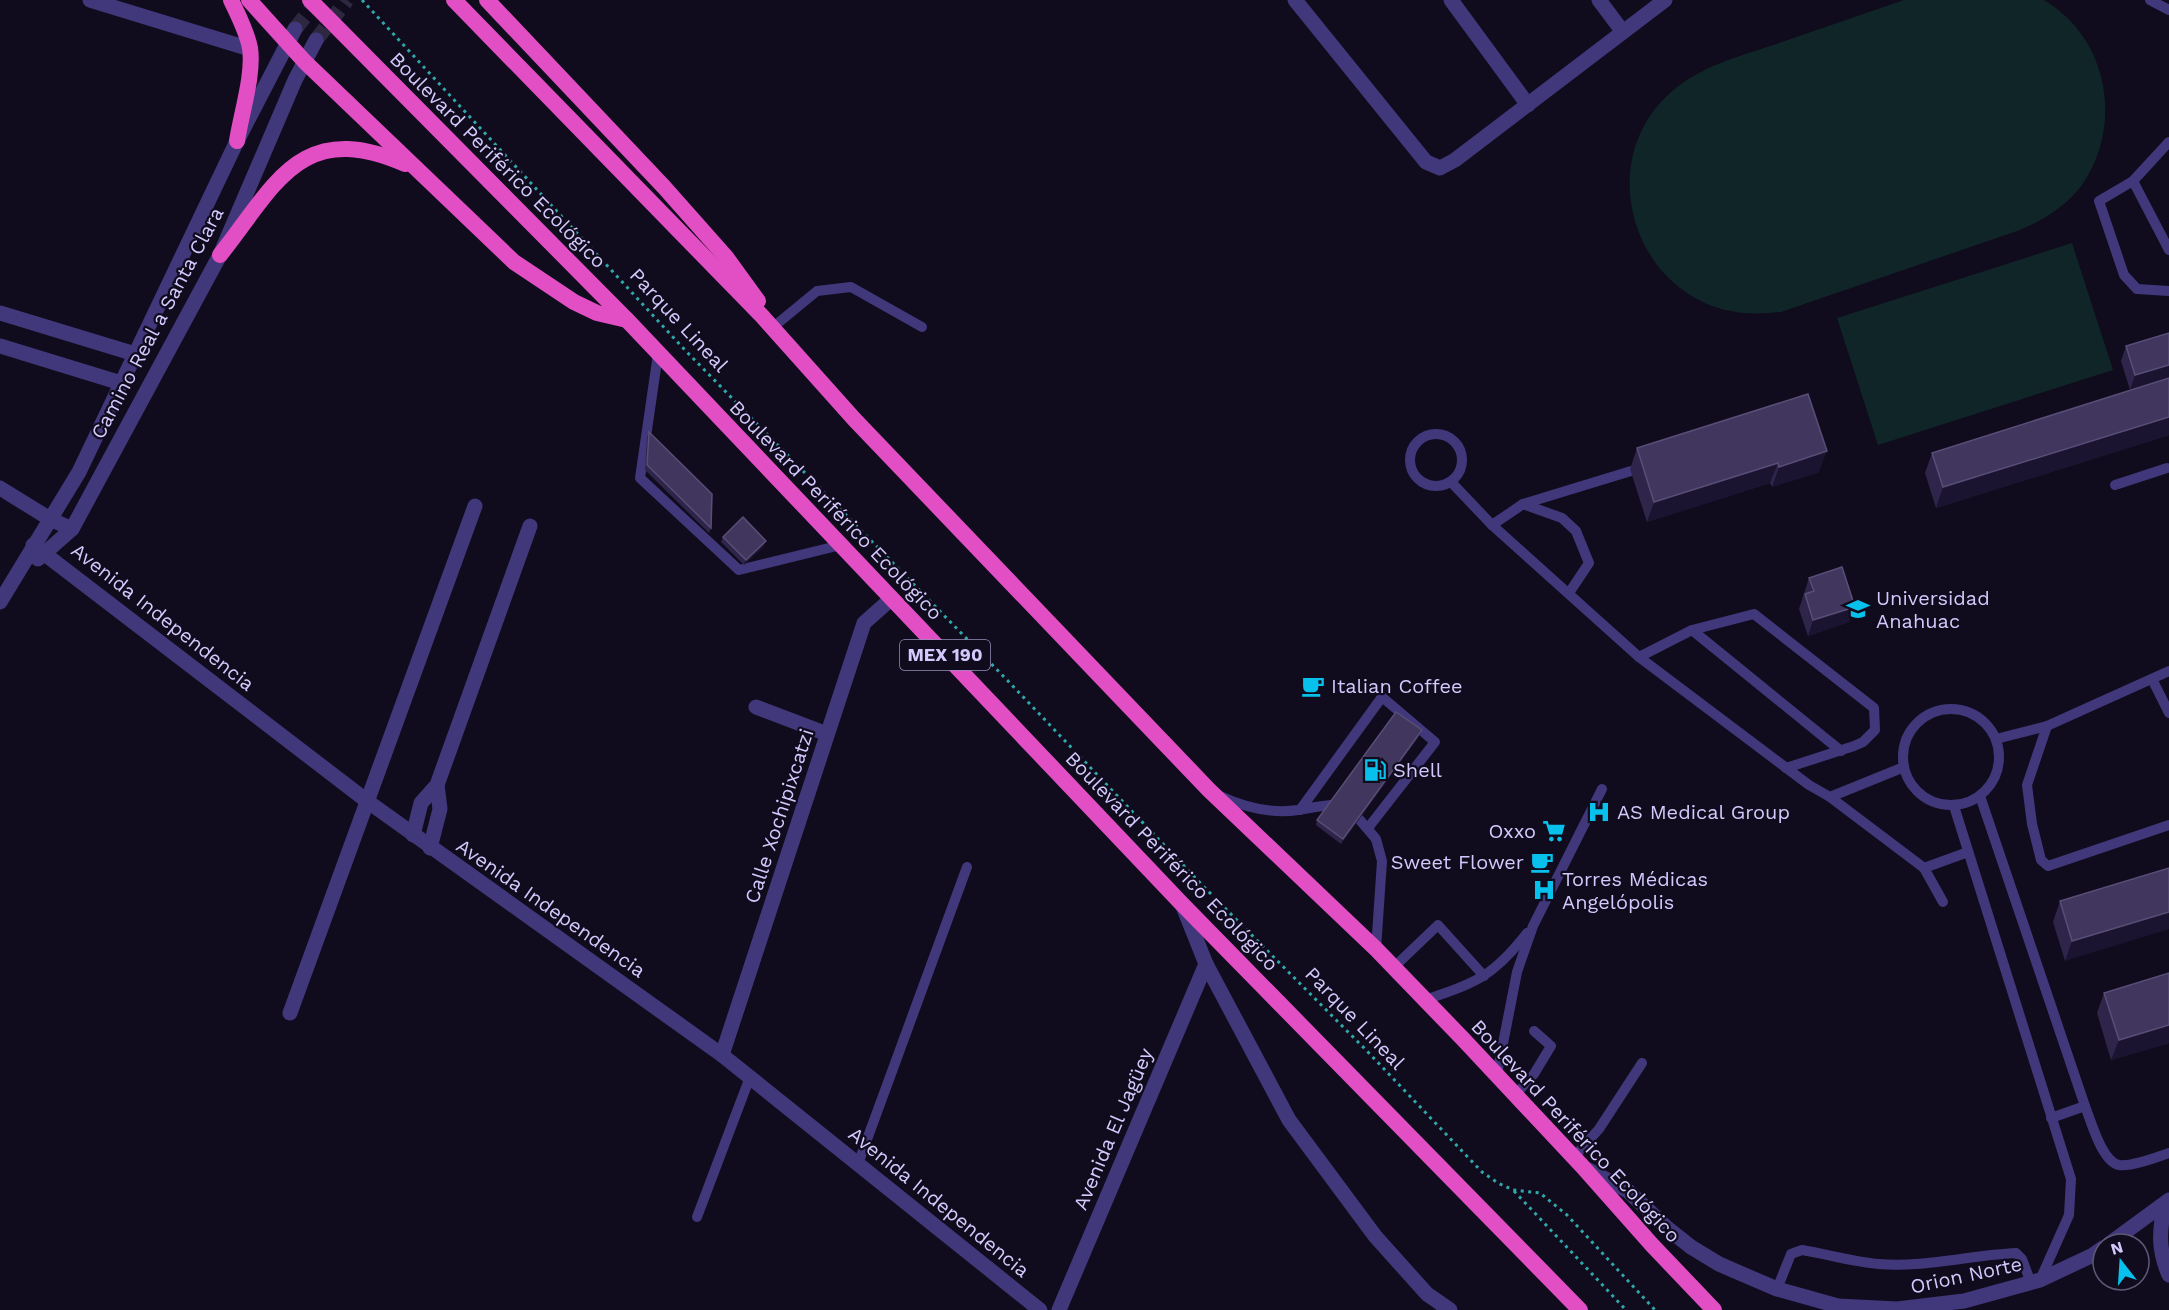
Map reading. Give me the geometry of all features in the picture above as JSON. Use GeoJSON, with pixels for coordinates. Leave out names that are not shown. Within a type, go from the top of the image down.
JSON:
{"type":"FeatureCollection","features":[{"type":"Feature","properties":{"kind":"highway"},"geometry":{"type":"LineString","coordinates":[[231,0],[243,25],[250,49],[246,93],[237,141]]}},
{"type":"Feature","properties":{"kind":"highway"},"geometry":{"type":"LineString","coordinates":[[249,0],[292,36],[305,62],[497,246],[532,276],[574,302],[597,313],[627,320]]}},
{"type":"Feature","properties":{"kind":"highway","name":"Boulevard Periférico Ecológico"},"geometry":{"type":"LineString","coordinates":[[310,0],[627,320],[1182,904],[1580,1310]]}},
{"type":"Feature","properties":{"kind":"highway","name":"Boulevard Periférico Ecológico"},"geometry":{"type":"LineString","coordinates":[[454,0],[767,322],[854,419],[1209,790],[1376,949],[1497,1074],[1714,1310]]}},
{"type":"Feature","properties":{"kind":"highway"},"geometry":{"type":"LineString","coordinates":[[487,0],[720,249],[756,297],[767,322]]}},
{"type":"Feature","properties":{"kind":"highway"},"geometry":{"type":"LineString","coordinates":[[220,255],[278,179],[303,159],[319,152],[354,150],[388,157],[419,172]]}},
{"type":"Feature","properties":{"kind":"street"},"geometry":{"type":"LineString","coordinates":[[90,0],[250,49]]}},
{"type":"Feature","properties":{"kind":"street"},"geometry":{"type":"LineString","coordinates":[[1295,0],[1426,162],[1440,168],[1455,160],[1665,0]]}},
{"type":"Feature","properties":{"kind":"street"},"geometry":{"type":"LineString","coordinates":[[1451,0],[1528,105]]}},
{"type":"Feature","properties":{"kind":"street"},"geometry":{"type":"LineString","coordinates":[[1599,0],[1623,32]]}},
{"type":"Feature","properties":{"kind":"street","name":"Camino Real a Santa Clara"},"geometry":{"type":"LineString","coordinates":[[40,549],[50,519],[79,472],[237,141],[292,36]]}},
{"type":"Feature","properties":{"kind":"street","name":"Camino Real a Santa Clara"},"geometry":{"type":"LineString","coordinates":[[0,602],[5,586],[40,549],[72,529],[220,255],[295,80],[316,40]]}},
{"type":"Feature","properties":{"kind":"street"},"geometry":{"type":"LineString","coordinates":[[0,313],[135,354]]}},
{"type":"Feature","properties":{"kind":"street"},"geometry":{"type":"LineString","coordinates":[[0,346],[121,383]]}},
{"type":"Feature","properties":{"kind":"street","name":"Avenida Independencia"},"geometry":{"type":"LineString","coordinates":[[0,488],[50,519],[72,529]]}},
{"type":"Feature","properties":{"kind":"street"},"geometry":{"type":"LineString","coordinates":[[290,1012],[475,506]]}},
{"type":"Feature","properties":{"kind":"street"},"geometry":{"type":"LineString","coordinates":[[413,835],[421,803],[437,785],[530,526]]}},
{"type":"Feature","properties":{"kind":"street","name":"Avenida Independencia"},"geometry":{"type":"LineString","coordinates":[[40,549],[430,848],[722,1055],[1040,1310]]}},
{"type":"Feature","properties":{"kind":"street","name":"Calle Xochipixcatzi"},"geometry":{"type":"LineString","coordinates":[[722,1055],[864,623],[891,599]]}},
{"type":"Feature","properties":{"kind":"street"},"geometry":{"type":"LineString","coordinates":[[756,707],[827,734]]}},
{"type":"Feature","properties":{"kind":"street"},"geometry":{"type":"LineString","coordinates":[[430,848],[440,809],[437,785]]}},
{"type":"Feature","properties":{"kind":"street"},"geometry":{"type":"LineString","coordinates":[[1182,904],[1206,964],[1289,1120],[1375,1236],[1427,1294],[1450,1310]]}},
{"type":"Feature","properties":{"kind":"street","name":"Avenida El Jagüey"},"geometry":{"type":"LineString","coordinates":[[1059,1310],[1206,964]]}},
{"type":"Feature","properties":{"kind":"street","name":"Orion Norte"},"geometry":{"type":"LineString","coordinates":[[1578,1162],[1628,1191],[1691,1248],[1719,1264],[1777,1290],[1838,1305],[1868,1309],[1917,1309],[1964,1301],[2035,1282],[2091,1256]]}},
{"type":"Feature","properties":{"kind":"street"},"geometry":{"type":"LineString","coordinates":[[2126,1232],[2167,1202]]}},
{"type":"Feature","properties":{"kind":"street"},"geometry":{"type":"LineString","coordinates":[[2167,1202],[2160,1224],[2159,1242],[2169,1275]]}},
{"type":"Feature","properties":{"kind":"street"},"geometry":{"type":"LineString","coordinates":[[1427,1294],[1432,1310]]}},
{"type":"Feature","properties":{"kind":"lane"},"geometry":{"type":"LineString","coordinates":[[2150,0],[2169,10]]}},
{"type":"Feature","properties":{"kind":"lane"},"geometry":{"type":"LineString","coordinates":[[2169,142],[2133,181],[2099,201],[2124,275],[2137,289],[2169,291]]}},
{"type":"Feature","properties":{"kind":"lane"},"geometry":{"type":"LineString","coordinates":[[2133,181],[2169,250]]}},
{"type":"Feature","properties":{"kind":"lane"},"geometry":{"type":"LineString","coordinates":[[767,322],[818,291],[851,287],[922,327]]}},
{"type":"Feature","properties":{"kind":"lane"},"geometry":{"type":"LineString","coordinates":[[658,354],[640,478],[739,570],[841,545]]}},
{"type":"Feature","properties":{"kind":"lane"},"geometry":{"type":"LineString","coordinates":[[1440,433],[1455,440],[1463,454],[1461,471],[1452,483],[1432,487],[1417,479],[1409,465],[1411,448],[1423,436],[1440,433]]}},
{"type":"Feature","properties":{"kind":"lane"},"geometry":{"type":"LineString","coordinates":[[2115,484],[2168,470]]}},
{"type":"Feature","properties":{"kind":"lane"},"geometry":{"type":"LineString","coordinates":[[1492,525],[1523,504],[1630,471]]}},
{"type":"Feature","properties":{"kind":"lane"},"geometry":{"type":"LineString","coordinates":[[1452,483],[1492,525],[1639,657],[1924,868],[1943,902]]}},
{"type":"Feature","properties":{"kind":"lane"},"geometry":{"type":"LineString","coordinates":[[1523,504],[1562,518],[1576,531],[1588,563],[1569,593]]}},
{"type":"Feature","properties":{"kind":"lane"},"geometry":{"type":"LineString","coordinates":[[1639,657],[1692,630],[1754,614],[1874,708],[1875,730],[1863,742],[1786,768]]}},
{"type":"Feature","properties":{"kind":"lane"},"geometry":{"type":"LineString","coordinates":[[1692,630],[1840,751]]}},
{"type":"Feature","properties":{"kind":"lane"},"geometry":{"type":"LineString","coordinates":[[1996,740],[2047,726],[2169,671]]}},
{"type":"Feature","properties":{"kind":"lane"},"geometry":{"type":"LineString","coordinates":[[2152,678],[2169,713]]}},
{"type":"Feature","properties":{"kind":"lane"},"geometry":{"type":"LineString","coordinates":[[1300,810],[1382,697],[1435,742],[1368,828]]}},
{"type":"Feature","properties":{"kind":"lane"},"geometry":{"type":"LineString","coordinates":[[1945,710],[1961,710],[1976,716],[1988,726],[1996,740],[2000,755],[1998,771],[1991,785],[1980,796],[1967,803],[1954,806],[1936,804],[1921,795],[1910,783],[1904,767],[1903,751],[1908,736],[1917,723],[1930,714],[1945,710]]}},
{"type":"Feature","properties":{"kind":"lane"},"geometry":{"type":"LineString","coordinates":[[2047,726],[2027,785],[2032,824],[2041,860],[2048,866],[2169,825]]}},
{"type":"Feature","properties":{"kind":"lane"},"geometry":{"type":"LineString","coordinates":[[1830,797],[1904,767]]}},
{"type":"Feature","properties":{"kind":"lane"},"geometry":{"type":"LineString","coordinates":[[1497,1074],[1517,972],[1533,926],[1602,789]]}},
{"type":"Feature","properties":{"kind":"lane"},"geometry":{"type":"LineString","coordinates":[[1209,790],[1251,807],[1285,811],[1331,805]]}},
{"type":"Feature","properties":{"kind":"lane"},"geometry":{"type":"LineString","coordinates":[[1980,796],[2085,1106],[2104,1153],[2112,1162],[2120,1165],[2169,1153]]}},
{"type":"Feature","properties":{"kind":"lane"},"geometry":{"type":"LineString","coordinates":[[1954,806],[2071,1179],[2069,1215],[2035,1282]]}},
{"type":"Feature","properties":{"kind":"lane"},"geometry":{"type":"LineString","coordinates":[[1359,819],[1376,839],[1382,861],[1376,949]]}},
{"type":"Feature","properties":{"kind":"lane"},"geometry":{"type":"LineString","coordinates":[[1924,868],[1968,852]]}},
{"type":"Feature","properties":{"kind":"lane"},"geometry":{"type":"LineString","coordinates":[[858,1164],[968,867]]}},
{"type":"Feature","properties":{"kind":"lane"},"geometry":{"type":"LineString","coordinates":[[1393,968],[1438,925],[1484,976]]}},
{"type":"Feature","properties":{"kind":"lane"},"geometry":{"type":"LineString","coordinates":[[1425,1000],[1470,985],[1484,976],[1505,960],[1533,926]]}},
{"type":"Feature","properties":{"kind":"lane"},"geometry":{"type":"LineString","coordinates":[[1516,1094],[1534,1074],[1551,1046],[1534,1031]]}},
{"type":"Feature","properties":{"kind":"lane"},"geometry":{"type":"LineString","coordinates":[[1578,1162],[1642,1063]]}},
{"type":"Feature","properties":{"kind":"lane"},"geometry":{"type":"LineString","coordinates":[[697,1217],[750,1077]]}},
{"type":"Feature","properties":{"kind":"lane"},"geometry":{"type":"LineString","coordinates":[[2051,1118],[2085,1106]]}},
{"type":"Feature","properties":{"kind":"lane"},"geometry":{"type":"LineString","coordinates":[[1777,1290],[1791,1254],[1802,1250],[1879,1264],[1929,1262],[2016,1253],[2035,1282]]}},
{"type":"Feature","properties":{"kind":"path","name":"Parque Lineal"},"geometry":{"type":"LineString","coordinates":[[362,0],[684,349],[1482,1172],[1513,1190],[1540,1193],[1567,1215],[1655,1310]]}},
{"type":"Feature","properties":{"kind":"path","name":"Parque Lineal"},"geometry":{"type":"LineString","coordinates":[[1513,1190],[1626,1310]]}},
{"type":"Feature","properties":{"kind":"green space"},"geometry":{"type":"Polygon","coordinates":[[[1904,0],[2044,0],[2066,16],[2083,36],[2095,59],[2103,84],[2105,110],[2103,136],[2095,161],[2082,185],[2054,212],[2020,230],[1781,312],[1752,313],[1723,309],[1705,303],[1678,286],[1656,264],[1641,237],[1632,208],[1630,177],[1635,147],[1648,119],[1669,94],[1707,69],[1735,57],[1904,0]]]}},
{"type":"Feature","properties":{"kind":"green space"},"geometry":{"type":"Polygon","coordinates":[[[2072,243],[2113,370],[1878,445],[1837,318],[2072,243]]]}},
{"type":"Feature","properties":{"kind":"building"},"geometry":{"type":"Polygon","coordinates":[[[2169,333],[2169,365],[2135,375],[2126,346],[2169,333]]]}},
{"type":"Feature","properties":{"kind":"building"},"geometry":{"type":"Polygon","coordinates":[[[2169,378],[2169,417],[1943,487],[1932,453],[2169,378]]]}},
{"type":"Feature","properties":{"kind":"building"},"geometry":{"type":"Polygon","coordinates":[[[1808,394],[1827,451],[1779,467],[1778,463],[1654,502],[1637,448],[1808,394]]]}},
{"type":"Feature","properties":{"kind":"building"},"geometry":{"type":"Polygon","coordinates":[[[649,432],[712,494],[711,528],[647,465],[649,432]]]}},
{"type":"Feature","properties":{"kind":"building"},"geometry":{"type":"Polygon","coordinates":[[[743,517],[766,541],[746,560],[723,537],[743,517]]]}},
{"type":"Feature","properties":{"kind":"building"},"geometry":{"type":"Polygon","coordinates":[[[1842,567],[1855,607],[1813,620],[1805,594],[1814,591],[1809,578],[1842,567]]]}},
{"type":"Feature","properties":{"kind":"building","name":"Shell"},"geometry":{"type":"Polygon","coordinates":[[[1396,712],[1422,730],[1343,839],[1317,820],[1396,712]]]}},
{"type":"Feature","properties":{"kind":"building"},"geometry":{"type":"Polygon","coordinates":[[[2169,868],[2169,912],[2072,941],[2060,901],[2169,868]]]}},
{"type":"Feature","properties":{"kind":"building"},"geometry":{"type":"Polygon","coordinates":[[[2169,973],[2169,1025],[2119,1040],[2104,993],[2169,973]]]}},
{"type":"Feature","properties":{"kind":"tunnel"},"geometry":{"type":"LineString","coordinates":[[295,29],[318,0]]}},
{"type":"Feature","properties":{"kind":"tunnel"},"geometry":{"type":"LineString","coordinates":[[316,40],[347,0]]}},
{"type":"Feature","properties":{"kind":"place","name":"Universidad Anahuac"},"geometry":{"type":"Point","coordinates":[1858,609]}},
{"type":"Feature","properties":{"kind":"place","name":"Italian Coffee"},"geometry":{"type":"Point","coordinates":[1313,686]}},
{"type":"Feature","properties":{"kind":"place","name":"Shell"},"geometry":{"type":"Point","coordinates":[1375,770]}},
{"type":"Feature","properties":{"kind":"place","name":"AS Medical Group"},"geometry":{"type":"Point","coordinates":[1599,812]}},
{"type":"Feature","properties":{"kind":"place","name":"Oxxo"},"geometry":{"type":"Point","coordinates":[1554,831]}},
{"type":"Feature","properties":{"kind":"place","name":"Sweet Flower"},"geometry":{"type":"Point","coordinates":[1542,862]}},
{"type":"Feature","properties":{"kind":"place","name":"Torres Médicas Angelópolis"},"geometry":{"type":"Point","coordinates":[1544,890]}}]}
